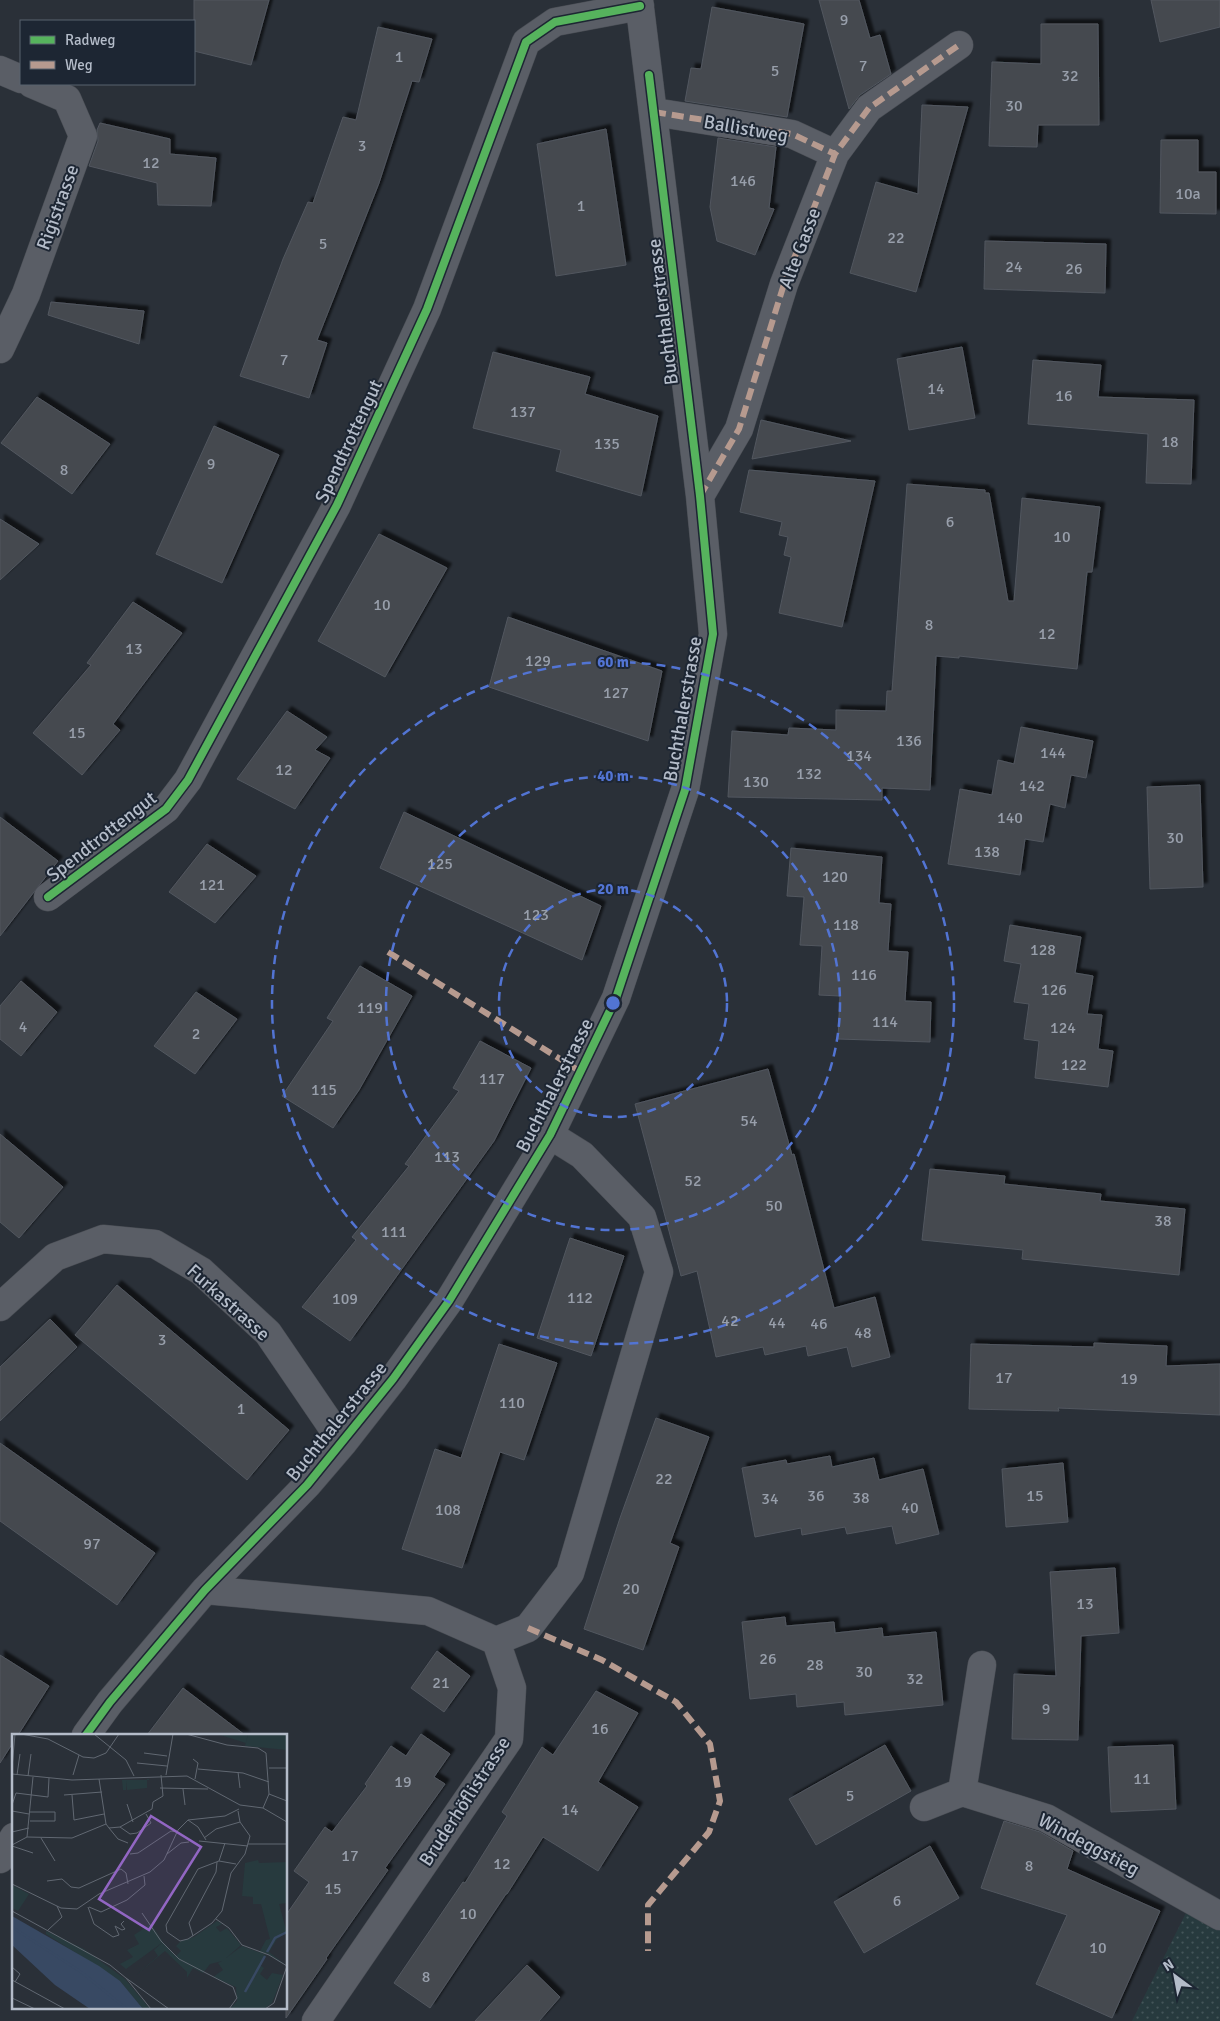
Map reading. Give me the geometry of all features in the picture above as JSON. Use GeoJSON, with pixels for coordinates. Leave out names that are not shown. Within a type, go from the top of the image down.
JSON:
{"type":"FeatureCollection","features":[{"type":"Feature","properties":{"kind":"street","name":"Buchthalerstrasse"},"geometry":{"type":"LineString","coordinates":[[87,1734],[110,1702],[205,1590],[307,1485],[343,1443],[394,1379],[449,1300],[550,1135],[616,998],[685,790],[713,634],[700,496],[640,3]]}},
{"type":"Feature","properties":{"kind":"street","name":"Spendtrottengut"},"geometry":{"type":"LineString","coordinates":[[48,897],[166,809],[188,780],[337,505],[423,318],[526,42],[556,22],[640,3]]}},
{"type":"Feature","properties":{"kind":"street","name":"Alte Gasse"},"geometry":{"type":"LineString","coordinates":[[700,496],[739,429],[784,284],[835,154],[869,108],[959,45]]}},
{"type":"Feature","properties":{"kind":"street"},"geometry":{"type":"LineString","coordinates":[[0,70],[20,79]]}},
{"type":"Feature","properties":{"kind":"street","name":"Rigistrasse"},"geometry":{"type":"LineString","coordinates":[[0,349],[26,294],[83,136],[67,99],[34,85]]}},
{"type":"Feature","properties":{"kind":"street","name":"Ballistweg"},"geometry":{"type":"LineString","coordinates":[[654,112],[792,134],[835,154]]}},
{"type":"Feature","properties":{"kind":"street"},"geometry":{"type":"LineString","coordinates":[[205,1590],[428,1611],[496,1642],[528,1628],[570,1573],[658,1272],[642,1217],[582,1155],[550,1135]]}},
{"type":"Feature","properties":{"kind":"street","name":"Furkastrasse"},"geometry":{"type":"LineString","coordinates":[[0,1307],[55,1257],[103,1239],[155,1244],[201,1271],[268,1332],[343,1443]]}},
{"type":"Feature","properties":{"kind":"street","name":"Bruderhöflistrasse"},"geometry":{"type":"LineString","coordinates":[[316,2021],[509,1739],[512,1688],[496,1642]]}},
{"type":"Feature","properties":{"kind":"street"},"geometry":{"type":"LineString","coordinates":[[924,1807],[962,1792],[982,1665]]}},
{"type":"Feature","properties":{"kind":"street","name":"Windeggstieg"},"geometry":{"type":"LineString","coordinates":[[962,1792],[1046,1818],[1220,1916]]}},
{"type":"Feature","properties":{"kind":"street"},"geometry":{"type":"LineString","coordinates":[[0,1859],[12,1841]]}},
{"type":"Feature","properties":{"kind":"green space"},"geometry":{"type":"Polygon","coordinates":[[[1191,1903],[1220,1919],[1220,2021],[1132,2021],[1191,1903]]]}},
{"type":"Feature","properties":{"kind":"building"},"geometry":{"type":"Polygon","coordinates":[[[194,0],[269,0],[251,65],[195,51],[194,0]]]}},
{"type":"Feature","properties":{"kind":"building"},"geometry":{"type":"Polygon","coordinates":[[[819,0],[859,0],[870,38],[880,35],[891,74],[860,95],[849,109],[819,0]]]}},
{"type":"Feature","properties":{"kind":"building"},"geometry":{"type":"Polygon","coordinates":[[[1151,0],[1220,0],[1220,27],[1160,42],[1151,0]]]}},
{"type":"Feature","properties":{"kind":"building"},"geometry":{"type":"Polygon","coordinates":[[[712,7],[804,24],[787,117],[685,101],[691,68],[701,69],[712,7]]]}},
{"type":"Feature","properties":{"kind":"building"},"geometry":{"type":"Polygon","coordinates":[[[1041,24],[1098,24],[1099,125],[1038,125],[1037,147],[989,146],[992,62],[1041,64],[1041,24]]]}},
{"type":"Feature","properties":{"kind":"building"},"geometry":{"type":"Polygon","coordinates":[[[378,27],[432,39],[419,82],[412,81],[379,183],[317,340],[327,343],[309,398],[240,376],[283,259],[308,202],[313,203],[343,117],[356,120],[378,27]]]}},
{"type":"Feature","properties":{"kind":"building"},"geometry":{"type":"Polygon","coordinates":[[[922,105],[968,107],[916,292],[850,273],[876,182],[918,194],[922,105]]]}},
{"type":"Feature","properties":{"kind":"building"},"geometry":{"type":"Polygon","coordinates":[[[100,123],[170,139],[170,154],[216,158],[211,206],[158,205],[157,183],[89,166],[98,141],[97,130],[100,123]]]}},
{"type":"Feature","properties":{"kind":"building"},"geometry":{"type":"Polygon","coordinates":[[[606,129],[626,265],[556,276],[537,144],[606,129]]]}},
{"type":"Feature","properties":{"kind":"building"},"geometry":{"type":"Polygon","coordinates":[[[718,138],[776,147],[769,208],[774,209],[755,255],[717,241],[710,207],[718,138]]]}},
{"type":"Feature","properties":{"kind":"building"},"geometry":{"type":"Polygon","coordinates":[[[1161,140],[1198,140],[1198,172],[1216,172],[1216,214],[1160,213],[1161,140]]]}},
{"type":"Feature","properties":{"kind":"building"},"geometry":{"type":"Polygon","coordinates":[[[985,241],[1106,244],[1105,293],[984,289],[985,241]]]}},
{"type":"Feature","properties":{"kind":"building"},"geometry":{"type":"Polygon","coordinates":[[[51,302],[144,311],[139,344],[48,315],[51,302]]]}},
{"type":"Feature","properties":{"kind":"building"},"geometry":{"type":"Polygon","coordinates":[[[962,347],[975,418],[909,430],[897,359],[962,347]]]}},
{"type":"Feature","properties":{"kind":"building"},"geometry":{"type":"Polygon","coordinates":[[[493,352],[590,377],[585,394],[658,416],[641,496],[556,471],[561,450],[473,428],[493,352]]]}},
{"type":"Feature","properties":{"kind":"building"},"geometry":{"type":"Polygon","coordinates":[[[1033,360],[1101,365],[1098,397],[1194,400],[1191,484],[1146,483],[1148,434],[1028,424],[1033,360]]]}},
{"type":"Feature","properties":{"kind":"building"},"geometry":{"type":"Polygon","coordinates":[[[37,397],[110,444],[72,494],[1,443],[37,397]]]}},
{"type":"Feature","properties":{"kind":"building"},"geometry":{"type":"Polygon","coordinates":[[[761,420],[851,441],[752,459],[761,420]]]}},
{"type":"Feature","properties":{"kind":"building"},"geometry":{"type":"Polygon","coordinates":[[[214,426],[279,455],[222,583],[156,554],[214,426]]]}},
{"type":"Feature","properties":{"kind":"building"},"geometry":{"type":"Polygon","coordinates":[[[749,470],[875,481],[842,627],[779,613],[791,557],[784,555],[788,537],[779,535],[782,522],[740,512],[749,470]]]}},
{"type":"Feature","properties":{"kind":"building"},"geometry":{"type":"Polygon","coordinates":[[[907,484],[985,490],[985,493],[989,493],[1008,601],[1014,601],[1022,498],[1100,507],[1092,572],[1087,572],[1077,669],[959,656],[959,658],[936,656],[930,790],[882,788],[882,800],[728,797],[732,731],[788,735],[789,728],[836,730],[836,710],[886,711],[887,691],[892,691],[907,484]]]}},
{"type":"Feature","properties":{"kind":"building"},"geometry":{"type":"Polygon","coordinates":[[[0,519],[39,544],[0,580],[0,519]]]}},
{"type":"Feature","properties":{"kind":"building"},"geometry":{"type":"Polygon","coordinates":[[[379,534],[447,568],[385,677],[318,641],[379,534]]]}},
{"type":"Feature","properties":{"kind":"building"},"geometry":{"type":"Polygon","coordinates":[[[133,602],[182,633],[113,724],[120,730],[82,775],[33,733],[91,665],[87,663],[133,602]]]}},
{"type":"Feature","properties":{"kind":"building"},"geometry":{"type":"Polygon","coordinates":[[[508,617],[662,671],[648,741],[489,687],[508,617]]]}},
{"type":"Feature","properties":{"kind":"building"},"geometry":{"type":"Polygon","coordinates":[[[287,711],[327,737],[315,750],[330,758],[295,809],[237,779],[287,711]]]}},
{"type":"Feature","properties":{"kind":"building"},"geometry":{"type":"Polygon","coordinates":[[[1021,727],[1093,741],[1086,778],[1071,775],[1065,808],[1050,804],[1043,842],[1025,839],[1020,875],[948,864],[960,789],[992,795],[998,760],[1014,764],[1021,727]]]}},
{"type":"Feature","properties":{"kind":"building"},"geometry":{"type":"Polygon","coordinates":[[[1200,785],[1203,887],[1150,889],[1147,787],[1200,785]]]}},
{"type":"Feature","properties":{"kind":"building"},"geometry":{"type":"Polygon","coordinates":[[[404,812],[601,906],[582,960],[380,868],[404,812]]]}},
{"type":"Feature","properties":{"kind":"building"},"geometry":{"type":"Polygon","coordinates":[[[0,817],[58,861],[0,936],[0,817]]]}},
{"type":"Feature","properties":{"kind":"building"},"geometry":{"type":"Polygon","coordinates":[[[207,844],[256,876],[215,923],[169,892],[207,844]]]}},
{"type":"Feature","properties":{"kind":"building"},"geometry":{"type":"Polygon","coordinates":[[[791,848],[882,857],[879,903],[891,904],[888,951],[908,952],[905,1001],[931,1002],[930,1042],[838,1039],[840,996],[819,995],[822,946],[800,945],[804,897],[787,896],[791,848]]]}},
{"type":"Feature","properties":{"kind":"building"},"geometry":{"type":"Polygon","coordinates":[[[1010,925],[1081,937],[1075,973],[1093,976],[1087,1014],[1102,1015],[1098,1049],[1113,1051],[1108,1087],[1035,1078],[1039,1041],[1024,1039],[1029,1004],[1014,1002],[1021,964],[1004,961],[1010,925]]]}},
{"type":"Feature","properties":{"kind":"building"},"geometry":{"type":"Polygon","coordinates":[[[360,966],[412,996],[359,1090],[333,1128],[282,1096],[333,1021],[327,1018],[360,966]]]}},
{"type":"Feature","properties":{"kind":"building"},"geometry":{"type":"Polygon","coordinates":[[[21,981],[57,1012],[21,1056],[0,1039],[0,1006],[21,981]]]}},
{"type":"Feature","properties":{"kind":"building"},"geometry":{"type":"Polygon","coordinates":[[[196,992],[237,1019],[195,1074],[154,1046],[196,992]]]}},
{"type":"Feature","properties":{"kind":"building"},"geometry":{"type":"Polygon","coordinates":[[[480,1041],[531,1068],[494,1141],[350,1341],[302,1307],[356,1240],[352,1237],[409,1166],[405,1164],[459,1091],[453,1088],[480,1041]]]}},
{"type":"Feature","properties":{"kind":"building"},"geometry":{"type":"Polygon","coordinates":[[[768,1069],[792,1155],[794,1154],[834,1308],[875,1297],[890,1357],[852,1367],[847,1347],[808,1356],[806,1346],[765,1355],[763,1347],[716,1357],[697,1271],[681,1276],[635,1104],[768,1069]]]}},
{"type":"Feature","properties":{"kind":"building"},"geometry":{"type":"Polygon","coordinates":[[[0,1134],[63,1187],[19,1238],[0,1222],[0,1134]]]}},
{"type":"Feature","properties":{"kind":"building"},"geometry":{"type":"Polygon","coordinates":[[[930,1169],[1005,1176],[1004,1184],[1101,1194],[1100,1201],[1185,1209],[1179,1275],[1022,1259],[1023,1250],[922,1240],[930,1169]]]}},
{"type":"Feature","properties":{"kind":"building"},"geometry":{"type":"Polygon","coordinates":[[[570,1238],[624,1256],[591,1356],[537,1338],[570,1238]]]}},
{"type":"Feature","properties":{"kind":"building"},"geometry":{"type":"Polygon","coordinates":[[[117,1285],[289,1430],[247,1480],[75,1335],[117,1285]]]}},
{"type":"Feature","properties":{"kind":"building"},"geometry":{"type":"Polygon","coordinates":[[[50,1319],[77,1347],[0,1421],[0,1367],[50,1319]]]}},
{"type":"Feature","properties":{"kind":"building"},"geometry":{"type":"Polygon","coordinates":[[[1094,1343],[1167,1346],[1166,1366],[1220,1364],[1220,1415],[1058,1408],[1059,1411],[969,1409],[971,1344],[1094,1347],[1094,1343]]]}},
{"type":"Feature","properties":{"kind":"building"},"geometry":{"type":"Polygon","coordinates":[[[499,1344],[557,1363],[524,1460],[500,1452],[462,1568],[402,1549],[435,1449],[461,1458],[499,1344]]]}},
{"type":"Feature","properties":{"kind":"building"},"geometry":{"type":"Polygon","coordinates":[[[656,1418],[709,1437],[670,1543],[679,1547],[643,1650],[584,1629],[620,1518],[656,1418]]]}},
{"type":"Feature","properties":{"kind":"building"},"geometry":{"type":"Polygon","coordinates":[[[0,1443],[155,1553],[117,1605],[0,1521],[0,1443]]]}},
{"type":"Feature","properties":{"kind":"building"},"geometry":{"type":"Polygon","coordinates":[[[830,1456],[832,1467],[874,1458],[879,1480],[923,1469],[939,1534],[896,1544],[892,1526],[847,1534],[845,1527],[802,1535],[801,1528],[755,1537],[742,1468],[786,1460],[787,1464],[830,1456]]]}},
{"type":"Feature","properties":{"kind":"building"},"geometry":{"type":"Polygon","coordinates":[[[1063,1463],[1068,1522],[1006,1527],[1002,1469],[1063,1463]]]}},
{"type":"Feature","properties":{"kind":"building"},"geometry":{"type":"Polygon","coordinates":[[[1115,1568],[1119,1633],[1081,1636],[1078,1740],[1012,1739],[1014,1674],[1056,1676],[1050,1572],[1115,1568]]]}},
{"type":"Feature","properties":{"kind":"building"},"geometry":{"type":"Polygon","coordinates":[[[785,1617],[786,1626],[834,1622],[835,1633],[882,1628],[883,1637],[936,1632],[943,1705],[845,1715],[844,1702],[797,1707],[796,1694],[750,1699],[742,1622],[785,1617]]]}},
{"type":"Feature","properties":{"kind":"building"},"geometry":{"type":"Polygon","coordinates":[[[437,1651],[470,1676],[444,1712],[411,1688],[437,1651]]]}},
{"type":"Feature","properties":{"kind":"building"},"geometry":{"type":"Polygon","coordinates":[[[0,1655],[49,1686],[19,1734],[12,1734],[12,1744],[0,1763],[0,1655]]]}},
{"type":"Feature","properties":{"kind":"building"},"geometry":{"type":"Polygon","coordinates":[[[183,1688],[244,1734],[148,1734],[183,1688]]]}},
{"type":"Feature","properties":{"kind":"building"},"geometry":{"type":"Polygon","coordinates":[[[596,1691],[638,1713],[598,1782],[638,1807],[598,1871],[543,1837],[430,2008],[394,1983],[463,1882],[465,1883],[507,1816],[502,1812],[542,1747],[553,1755],[596,1691]]]}},
{"type":"Feature","properties":{"kind":"building"},"geometry":{"type":"Polygon","coordinates":[[[421,1734],[450,1754],[434,1777],[445,1784],[385,1868],[388,1870],[286,2018],[286,2008],[288,2008],[288,1912],[309,1882],[294,1871],[325,1827],[332,1832],[367,1786],[365,1784],[391,1746],[406,1756],[421,1734]]]}},
{"type":"Feature","properties":{"kind":"building"},"geometry":{"type":"Polygon","coordinates":[[[885,1745],[911,1791],[816,1845],[789,1799],[885,1745]]]}},
{"type":"Feature","properties":{"kind":"building"},"geometry":{"type":"Polygon","coordinates":[[[1173,1745],[1176,1809],[1111,1812],[1108,1747],[1173,1745]]]}},
{"type":"Feature","properties":{"kind":"building"},"geometry":{"type":"Polygon","coordinates":[[[1004,1821],[1040,1832],[1073,1851],[1067,1869],[1160,1911],[1112,2018],[1036,1984],[1067,1915],[981,1888],[1004,1821]]]}},
{"type":"Feature","properties":{"kind":"building"},"geometry":{"type":"Polygon","coordinates":[[[930,1846],[959,1898],[864,1953],[834,1902],[930,1846]]]}},
{"type":"Feature","properties":{"kind":"building"},"geometry":{"type":"Polygon","coordinates":[[[527,1965],[560,1997],[539,2021],[475,2021],[527,1965]]]}},
{"type":"Feature","properties":{"kind":"marked path"},"geometry":{"type":"LineString","coordinates":[[700,496],[739,429],[784,284],[835,154],[869,108],[959,45]]}},
{"type":"Feature","properties":{"kind":"marked path"},"geometry":{"type":"LineString","coordinates":[[654,112],[792,134],[835,154]]}},
{"type":"Feature","properties":{"kind":"marked path"},"geometry":{"type":"LineString","coordinates":[[388,952],[581,1072]]}},
{"type":"Feature","properties":{"kind":"marked path"},"geometry":{"type":"LineString","coordinates":[[528,1628],[602,1660],[676,1702],[710,1744],[720,1801],[709,1832],[648,1905],[648,1951]]}},
{"type":"Feature","properties":{"kind":"cycle path"},"geometry":{"type":"LineString","coordinates":[[48,897],[166,809],[188,780],[337,505],[427,309],[526,42],[555,22],[640,6]]}},
{"type":"Feature","properties":{"kind":"cycle path"},"geometry":{"type":"LineString","coordinates":[[87,1734],[110,1702],[205,1590],[307,1485],[393,1379],[449,1301],[550,1135],[616,998],[685,790],[713,634],[700,496],[649,75]]}}]}
